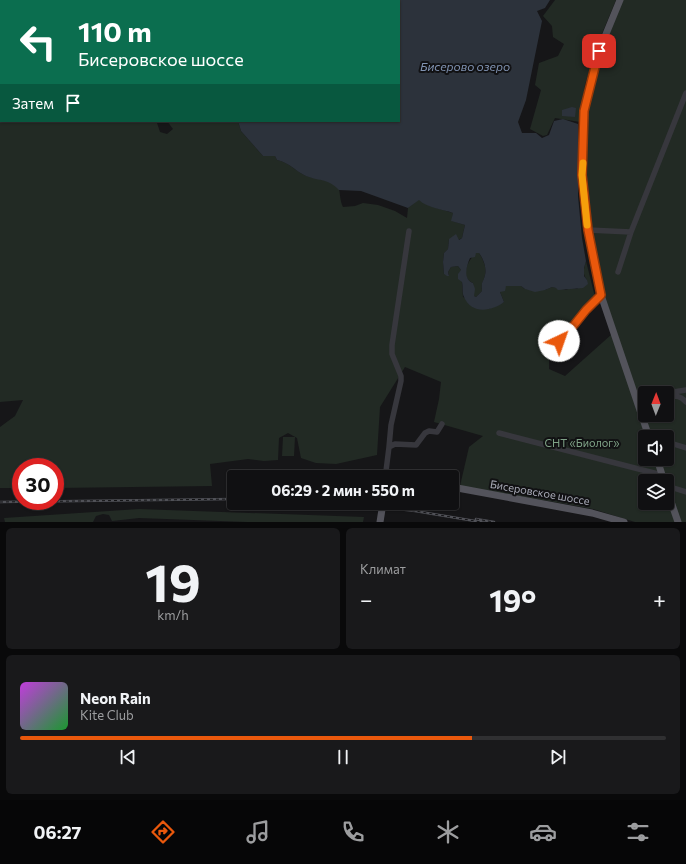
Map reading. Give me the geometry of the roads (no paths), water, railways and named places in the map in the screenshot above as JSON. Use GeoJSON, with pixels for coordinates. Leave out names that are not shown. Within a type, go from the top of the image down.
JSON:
{"type":"FeatureCollection","features":[{"type":"Feature","properties":{"kind":"main road"},"geometry":{"type":"LineString","coordinates":[[620,0],[599,51],[584,111],[582,175],[588,230],[601,295],[638,395]]}},
{"type":"Feature","properties":{"kind":"main road","name":"Бисеровское шоссе"},"geometry":{"type":"LineString","coordinates":[[459,488],[592,512],[624,522]]}},
{"type":"Feature","properties":{"kind":"main road"},"geometry":{"type":"LineString","coordinates":[[380,522],[382,510]]}},
{"type":"Feature","properties":{"kind":"main road"},"geometry":{"type":"LineString","coordinates":[[674,510],[678,522]]}},
{"type":"Feature","properties":{"kind":"street"},"geometry":{"type":"LineString","coordinates":[[618,272],[631,232],[686,94]]}},
{"type":"Feature","properties":{"kind":"street"},"geometry":{"type":"LineString","coordinates":[[588,230],[631,232]]}},
{"type":"Feature","properties":{"kind":"street"},"geometry":{"type":"LineString","coordinates":[[386,470],[391,425],[401,387],[401,376],[392,354],[392,345],[409,231]]}},
{"type":"Feature","properties":{"kind":"street"},"geometry":{"type":"LineString","coordinates":[[559,341],[562,340],[583,313],[601,295]]}},
{"type":"Feature","properties":{"kind":"street"},"geometry":{"type":"LineString","coordinates":[[674,392],[686,390]]}},
{"type":"Feature","properties":{"kind":"street"},"geometry":{"type":"LineString","coordinates":[[674,396],[681,397],[686,402]]}},
{"type":"Feature","properties":{"kind":"street"},"geometry":{"type":"LineString","coordinates":[[388,447],[395,444],[416,445],[425,433],[429,431],[437,432],[442,424]]}},
{"type":"Feature","properties":{"kind":"street"},"geometry":{"type":"LineString","coordinates":[[499,433],[648,474]]}},
{"type":"Feature","properties":{"kind":"street"},"geometry":{"type":"LineString","coordinates":[[674,444],[686,448]]}},
{"type":"Feature","properties":{"kind":"street"},"geometry":{"type":"LineString","coordinates":[[674,488],[686,492]]}},
{"type":"Feature","properties":{"kind":"water","name":"Бисерово озеро"},"geometry":{"type":"Polygon","coordinates":[[[400,0],[550,0],[545,8],[537,11],[542,21],[526,100],[518,122],[522,133],[536,133],[542,138],[549,135],[554,121],[563,119],[578,124],[578,196],[586,261],[584,276],[588,284],[583,288],[558,290],[552,287],[535,292],[521,286],[506,286],[505,291],[500,292],[504,302],[493,308],[482,310],[476,309],[467,303],[464,297],[462,282],[458,279],[458,274],[461,270],[458,266],[451,267],[448,272],[449,276],[444,274],[444,253],[448,249],[449,239],[456,234],[459,240],[462,238],[465,225],[451,221],[453,213],[430,207],[419,200],[408,208],[361,191],[339,190],[326,181],[304,175],[289,165],[277,160],[275,156],[263,156],[241,131],[238,122],[400,122],[400,0]],[[476,253],[475,257],[470,258],[467,265],[467,276],[473,283],[475,289],[474,296],[476,297],[482,291],[485,272],[482,258],[479,253],[476,253]]]}},
{"type":"Feature","properties":{"kind":"water"},"geometry":{"type":"Polygon","coordinates":[[[572,107],[576,108],[575,117],[562,116],[562,110],[572,107]]]}},
{"type":"Feature","properties":{"kind":"railway"},"geometry":{"type":"LineString","coordinates":[[0,502],[227,499]]}},
{"type":"Feature","properties":{"kind":"railway"},"geometry":{"type":"LineString","coordinates":[[406,510],[481,522]]}},
{"type":"Feature","properties":{"kind":"railway"},"geometry":{"type":"LineString","coordinates":[[476,519],[494,522]]}},
{"type":"Feature","properties":{"kind":"park label","name":"СНТ «Биолог»"},"geometry":{"type":"Point","coordinates":[582,442]}}]}
